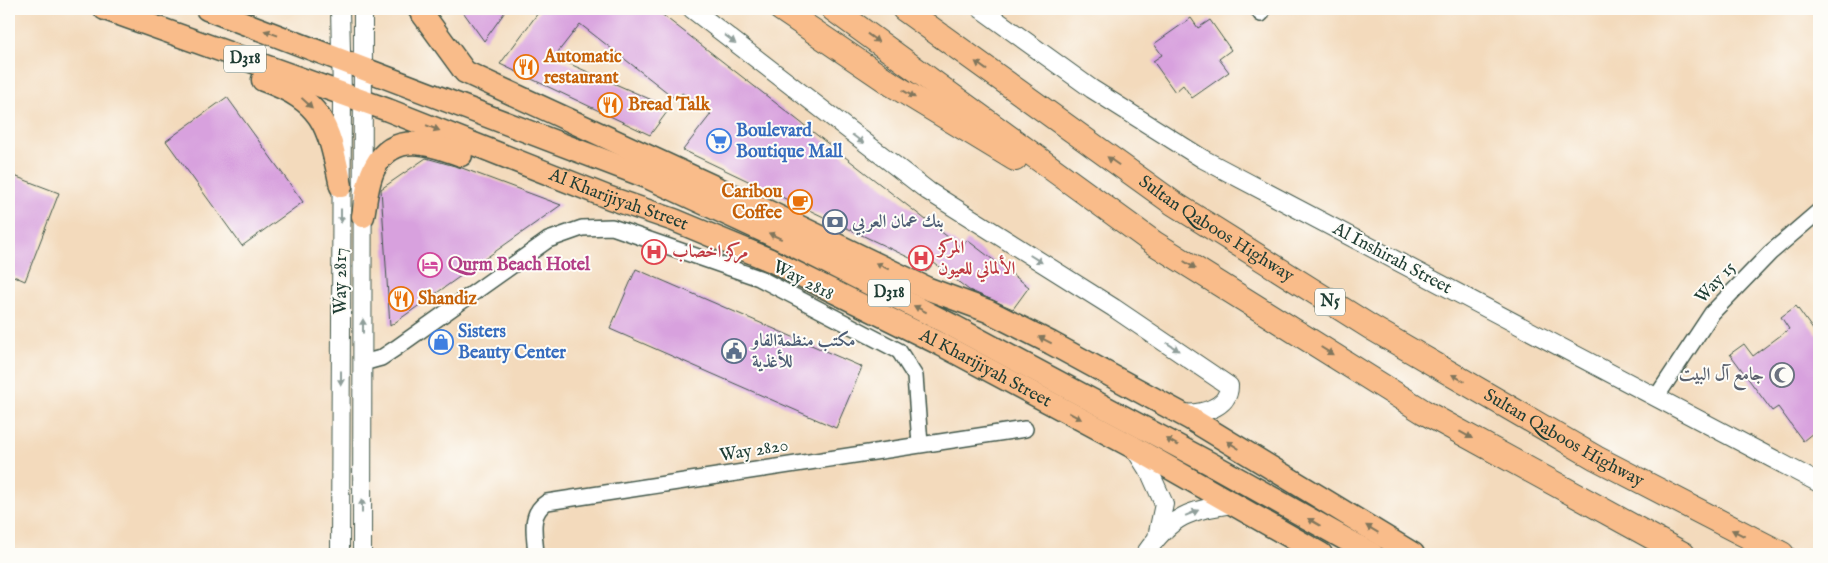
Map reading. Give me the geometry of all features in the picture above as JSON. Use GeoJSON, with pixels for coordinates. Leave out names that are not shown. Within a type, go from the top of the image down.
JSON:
{"type":"FeatureCollection","features":[{"type":"Feature","properties":{"kind":"highway"},"geometry":{"type":"LineString","coordinates":[[781,9],[893,85],[1154,243]]}},
{"type":"Feature","properties":{"kind":"highway","name":"N5"},"geometry":{"type":"LineString","coordinates":[[833,9],[1154,243],[1424,412],[1683,554]]}},
{"type":"Feature","properties":{"kind":"highway","name":"Sultan Qaboos Highway"},"geometry":{"type":"LineString","coordinates":[[904,9],[1173,203],[1372,328],[1596,458],[1782,554]]}},
{"type":"Feature","properties":{"kind":"main road","name":"Al Kharijiyah Street"},"geometry":{"type":"LineString","coordinates":[[105,9],[363,101],[610,198],[674,220],[770,260],[942,345],[1133,446],[1321,554]]}},
{"type":"Feature","properties":{"kind":"main road","name":"Al Kharijiyah Street"},"geometry":{"type":"LineString","coordinates":[[207,9],[647,177],[779,238],[955,327],[1213,465],[1372,554]]}},
{"type":"Feature","properties":{"kind":"main road"},"geometry":{"type":"LineString","coordinates":[[420,9],[465,72],[934,291],[988,311],[1179,412],[1414,554]]}},
{"type":"Feature","properties":{"kind":"main road"},"geometry":{"type":"LineString","coordinates":[[171,33],[254,77],[285,88],[306,101],[321,118],[330,136],[341,186]]}},
{"type":"Feature","properties":{"kind":"main road"},"geometry":{"type":"LineString","coordinates":[[364,216],[374,168],[383,154],[397,145],[412,142],[432,144],[558,190],[610,198]]}},
{"type":"Feature","properties":{"kind":"main road"},"geometry":{"type":"LineString","coordinates":[[955,327],[978,328],[1053,361],[1106,373]]}},
{"type":"Feature","properties":{"kind":"street","name":"Way 2817"},"geometry":{"type":"LineString","coordinates":[[340,9],[342,94],[340,554]]}},
{"type":"Feature","properties":{"kind":"street","name":"Way 2817"},"geometry":{"type":"LineString","coordinates":[[362,554],[364,9]]}},
{"type":"Feature","properties":{"kind":"street"},"geometry":{"type":"LineString","coordinates":[[692,9],[928,191],[1114,308],[1229,386],[1229,391],[1219,404],[1206,411],[1195,414],[1179,412]]}},
{"type":"Feature","properties":{"kind":"street","name":"Al Inshirah Street"},"geometry":{"type":"LineString","coordinates":[[981,9],[1092,89],[1203,159],[1657,396],[1819,483]]}},
{"type":"Feature","properties":{"kind":"street","name":"Way 15"},"geometry":{"type":"LineString","coordinates":[[1657,396],[1712,313],[1770,253],[1819,211]]}},
{"type":"Feature","properties":{"kind":"street","name":"Way 2818"},"geometry":{"type":"LineString","coordinates":[[363,362],[380,358],[396,348],[548,240],[582,228],[612,227],[759,278],[899,351],[915,376],[920,444]]}},
{"type":"Feature","properties":{"kind":"street","name":"Way 2820"},"geometry":{"type":"LineString","coordinates":[[536,554],[533,517],[538,508],[547,502],[1025,429]]}},
{"type":"Feature","properties":{"kind":"street"},"geometry":{"type":"LineString","coordinates":[[1133,446],[1151,475],[1164,504],[1157,537]]}},
{"type":"Feature","properties":{"kind":"street"},"geometry":{"type":"LineString","coordinates":[[1145,554],[1157,537],[1177,520],[1194,510],[1234,504]]}},
{"type":"Feature","properties":{"kind":"building"},"geometry":{"type":"Polygon","coordinates":[[[461,9],[507,9],[484,41],[461,9]]]}},
{"type":"Feature","properties":{"kind":"building","name":"Boulevard Boutique Mall"},"geometry":{"type":"Polygon","coordinates":[[[541,9],[655,9],[962,248],[967,240],[1029,287],[1013,309],[969,290],[934,263],[926,272],[912,259],[683,150],[711,114],[682,93],[677,100],[580,24],[554,57],[670,108],[650,135],[500,64],[541,9]]]}},
{"type":"Feature","properties":{"kind":"building"},"geometry":{"type":"Polygon","coordinates":[[[1191,18],[1198,28],[1210,20],[1231,50],[1219,59],[1229,72],[1192,98],[1183,85],[1175,92],[1153,61],[1162,55],[1154,44],[1191,18]]]}},
{"type":"Feature","properties":{"kind":"building"},"geometry":{"type":"Polygon","coordinates":[[[227,97],[303,202],[242,246],[166,141],[227,97]]]}},
{"type":"Feature","properties":{"kind":"building","name":"Qurm Beach Hotel"},"geometry":{"type":"Polygon","coordinates":[[[426,158],[462,168],[561,205],[390,326],[381,189],[426,158]]]}},
{"type":"Feature","properties":{"kind":"building"},"geometry":{"type":"Polygon","coordinates":[[[9,174],[59,193],[25,281],[9,274],[9,174]]]}},
{"type":"Feature","properties":{"kind":"building"},"geometry":{"type":"Polygon","coordinates":[[[636,269],[862,367],[836,428],[610,329],[636,269]]]}},
{"type":"Feature","properties":{"kind":"building","name":"جامع آل البيت"},"geometry":{"type":"Polygon","coordinates":[[[1796,306],[1819,338],[1819,428],[1803,441],[1778,407],[1772,411],[1730,354],[1744,344],[1753,356],[1789,329],[1781,317],[1796,306]]]}},
{"type":"Feature","properties":{"kind":"place","name":"Automatic restaurant"},"geometry":{"type":"Point","coordinates":[526,67]}},
{"type":"Feature","properties":{"kind":"place","name":"Bread Talk"},"geometry":{"type":"Point","coordinates":[610,105]}},
{"type":"Feature","properties":{"kind":"place","name":"Boulevard Boutique Mall"},"geometry":{"type":"Point","coordinates":[719,141]}},
{"type":"Feature","properties":{"kind":"place","name":"Caribou Coffee"},"geometry":{"type":"Point","coordinates":[800,202]}},
{"type":"Feature","properties":{"kind":"place","name":"بنك عمان العربي"},"geometry":{"type":"Point","coordinates":[835,222]}},
{"type":"Feature","properties":{"kind":"place","name":"مركز اخصاب"},"geometry":{"type":"Point","coordinates":[654,252]}},
{"type":"Feature","properties":{"kind":"place","name":"المركز الألماني للعيون"},"geometry":{"type":"Point","coordinates":[921,258]}},
{"type":"Feature","properties":{"kind":"place","name":"Qurm Beach Hotel"},"geometry":{"type":"Point","coordinates":[430,265]}},
{"type":"Feature","properties":{"kind":"place","name":"Shandiz"},"geometry":{"type":"Point","coordinates":[401,299]}},
{"type":"Feature","properties":{"kind":"place","name":"Sisters Beauty Center"},"geometry":{"type":"Point","coordinates":[441,342]}},
{"type":"Feature","properties":{"kind":"place","name":"مكتب منظمةالفاو للأغذية"},"geometry":{"type":"Point","coordinates":[734,351]}},
{"type":"Feature","properties":{"kind":"place","name":"جامع آل البيت"},"geometry":{"type":"Point","coordinates":[1782,375]}}]}
